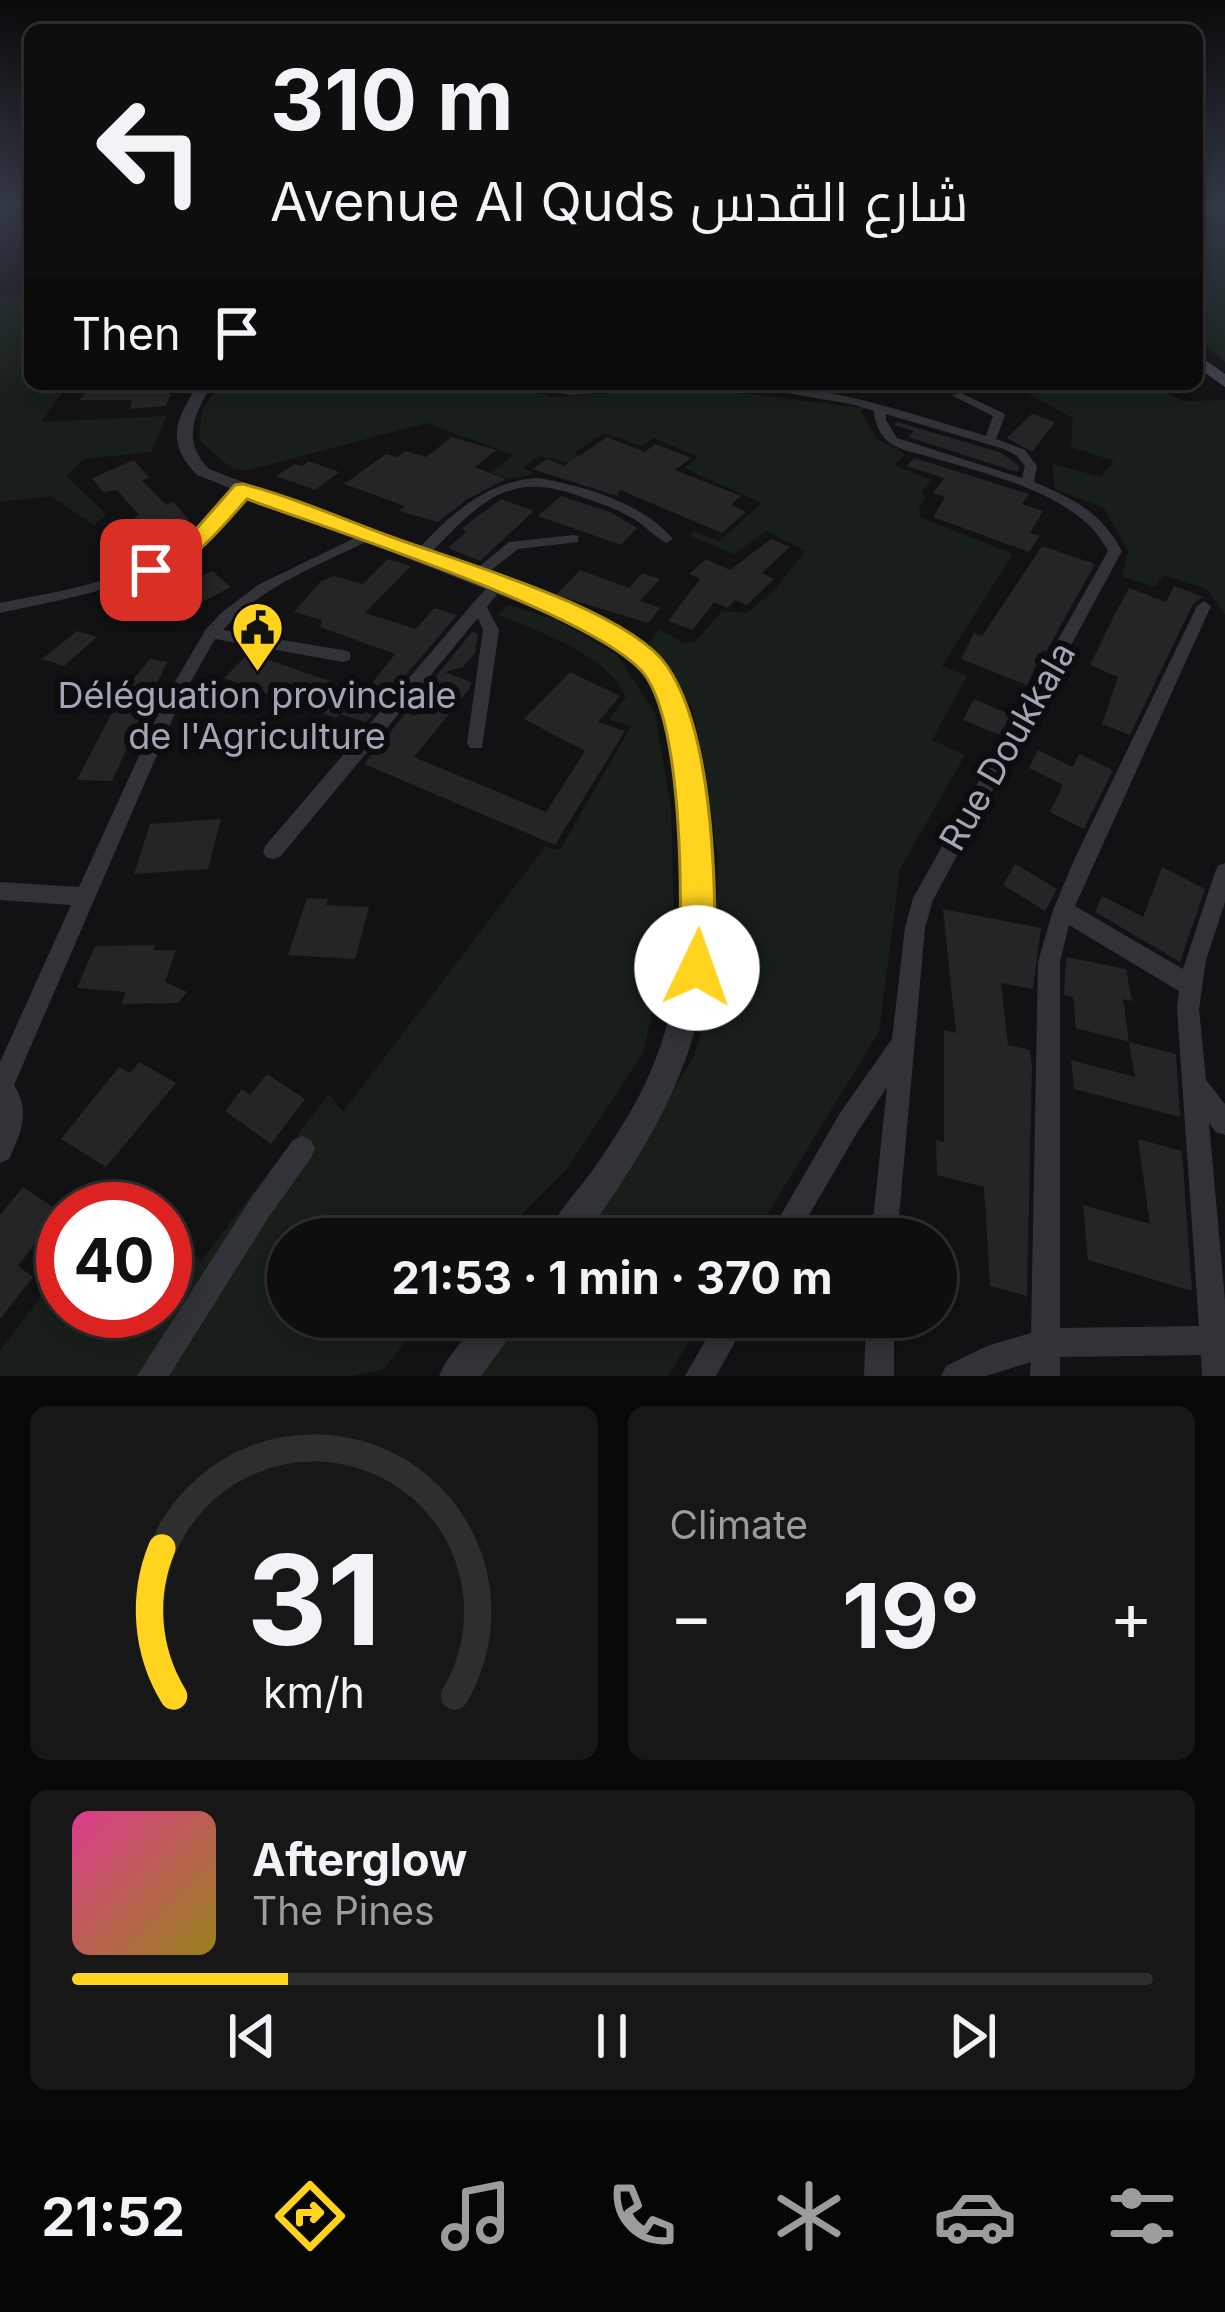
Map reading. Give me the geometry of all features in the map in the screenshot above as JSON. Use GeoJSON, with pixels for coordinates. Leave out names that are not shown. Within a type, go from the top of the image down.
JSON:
{"type":"FeatureCollection","features":[{"type":"Feature","properties":{"kind":"street"},"geometry":{"type":"LineString","coordinates":[[202,390],[185,420],[182,446],[202,472],[613,632],[656,669],[677,710],[699,880],[697,968],[672,1060],[619,1160],[577,1218]]}},
{"type":"Feature","properties":{"kind":"street"},"geometry":{"type":"LineString","coordinates":[[552,390],[588,390]]}},
{"type":"Feature","properties":{"kind":"street"},"geometry":{"type":"LineString","coordinates":[[783,390],[880,408],[990,440],[1025,456],[1031,470],[1027,487]]}},
{"type":"Feature","properties":{"kind":"street"},"geometry":{"type":"LineString","coordinates":[[957,395],[999,415],[990,440]]}},
{"type":"Feature","properties":{"kind":"street","name":"Rue Doukkala"},"geometry":{"type":"LineString","coordinates":[[880,408],[884,429],[893,440],[1092,514],[1110,535],[1114,560],[928,886],[915,928],[886,1218]]}},
{"type":"Feature","properties":{"kind":"street"},"geometry":{"type":"LineString","coordinates":[[420,555],[492,491],[524,479],[567,485],[650,522],[666,539]]}},
{"type":"Feature","properties":{"kind":"street"},"geometry":{"type":"LineString","coordinates":[[0,608],[117,581],[164,564],[198,541],[243,490]]}},
{"type":"Feature","properties":{"kind":"street"},"geometry":{"type":"LineString","coordinates":[[0,1150],[13,1109],[11,1098],[0,1089],[174,697],[211,633],[263,592],[369,535]]}},
{"type":"Feature","properties":{"kind":"street"},"geometry":{"type":"LineString","coordinates":[[273,851],[479,606],[486,580],[514,545],[573,539]]}},
{"type":"Feature","properties":{"kind":"street"},"geometry":{"type":"LineString","coordinates":[[476,743],[491,631],[479,606]]}},
{"type":"Feature","properties":{"kind":"street"},"geometry":{"type":"LineString","coordinates":[[1045,1376],[1047,972],[1063,910],[1204,606]]}},
{"type":"Feature","properties":{"kind":"street"},"geometry":{"type":"LineString","coordinates":[[211,633],[343,656]]}},
{"type":"Feature","properties":{"kind":"street"},"geometry":{"type":"LineString","coordinates":[[1217,1376],[1219,1341],[1189,985],[1225,872]]}},
{"type":"Feature","properties":{"kind":"street"},"geometry":{"type":"LineString","coordinates":[[0,891],[85,897]]}},
{"type":"Feature","properties":{"kind":"street"},"geometry":{"type":"LineString","coordinates":[[1063,910],[1189,985]]}},
{"type":"Feature","properties":{"kind":"street"},"geometry":{"type":"LineString","coordinates":[[792,1218],[849,1122],[903,1045]]}},
{"type":"Feature","properties":{"kind":"street"},"geometry":{"type":"LineString","coordinates":[[1194,1084],[1225,1123]]}},
{"type":"Feature","properties":{"kind":"street"},"geometry":{"type":"LineString","coordinates":[[152,1376],[302,1149]]}},
{"type":"Feature","properties":{"kind":"street"},"geometry":{"type":"LineString","coordinates":[[458,1376],[486,1338]]}},
{"type":"Feature","properties":{"kind":"street"},"geometry":{"type":"LineString","coordinates":[[700,1376],[722,1338]]}},
{"type":"Feature","properties":{"kind":"street"},"geometry":{"type":"LineString","coordinates":[[879,1376],[880,1338]]}},
{"type":"Feature","properties":{"kind":"street"},"geometry":{"type":"LineString","coordinates":[[956,1376],[1010,1350],[1048,1340],[1219,1341]]}},
{"type":"Feature","properties":{"kind":"shaded area"},"geometry":{"type":"Polygon","coordinates":[[[1203,269],[1225,269],[1225,362],[1203,343],[1203,269]]]}},
{"type":"Feature","properties":{"kind":"shaded area"},"geometry":{"type":"Polygon","coordinates":[[[24,293],[24,390],[65,390],[41,422],[167,416],[151,452],[84,459],[66,476],[107,515],[94,525],[50,496],[0,502],[0,297],[24,293]]]}},
{"type":"Feature","properties":{"kind":"shaded area"},"geometry":{"type":"Polygon","coordinates":[[[215,390],[532,390],[552,397],[718,390],[864,408],[861,411],[876,438],[906,454],[894,465],[932,480],[921,493],[926,497],[919,506],[920,517],[1013,554],[942,666],[967,676],[932,740],[965,755],[900,869],[879,1032],[765,1218],[595,1218],[694,1056],[713,995],[718,863],[706,771],[692,708],[649,643],[660,629],[683,643],[695,642],[722,611],[747,613],[778,586],[805,551],[767,531],[734,554],[689,536],[694,531],[719,541],[762,503],[684,468],[698,457],[654,438],[641,446],[604,433],[574,453],[595,462],[592,468],[539,456],[524,467],[534,474],[509,479],[492,472],[513,455],[427,423],[245,471],[231,468],[199,440],[202,410],[215,390]]]}},
{"type":"Feature","properties":{"kind":"shaded area"},"geometry":{"type":"Polygon","coordinates":[[[1032,390],[1163,390],[1183,401],[1225,400],[1225,615],[1207,589],[1164,575],[1154,587],[1122,576],[1128,551],[1104,508],[1055,489],[1052,464],[1101,477],[1114,461],[1071,447],[1073,418],[1030,395],[1032,390]]]}},
{"type":"Feature","properties":{"kind":"shaded area"},"geometry":{"type":"Polygon","coordinates":[[[509,605],[557,620],[617,655],[655,713],[671,808],[674,918],[643,1053],[566,1170],[517,1218],[267,1218],[267,1338],[409,1338],[383,1369],[352,1376],[0,1376],[0,1351],[36,1304],[36,1338],[192,1338],[192,1254],[201,1261],[329,1094],[343,1112],[545,847],[560,850],[631,726],[609,720],[626,697],[617,682],[588,657],[498,615],[509,605]]]}},
{"type":"Feature","properties":{"kind":"shaded area"},"geometry":{"type":"Polygon","coordinates":[[[507,1338],[691,1338],[668,1376],[478,1376],[507,1338]]]}},
{"type":"Feature","properties":{"kind":"building"},"geometry":{"type":"Polygon","coordinates":[[[89,390],[173,390],[166,406],[130,409],[132,400],[79,400],[89,390]]]}},
{"type":"Feature","properties":{"kind":"building"},"geometry":{"type":"Polygon","coordinates":[[[1032,414],[1055,422],[1032,452],[1007,438],[1032,414]]]}},
{"type":"Feature","properties":{"kind":"building"},"geometry":{"type":"Polygon","coordinates":[[[898,422],[1002,453],[1020,467],[1017,472],[908,437],[914,431],[894,425],[898,422]]]}},
{"type":"Feature","properties":{"kind":"building"},"geometry":{"type":"Polygon","coordinates":[[[452,437],[496,450],[475,467],[506,479],[466,500],[438,522],[399,511],[405,506],[344,484],[386,454],[397,457],[405,451],[426,457],[452,437]]]}},
{"type":"Feature","properties":{"kind":"building"},"geometry":{"type":"Polygon","coordinates":[[[607,437],[645,452],[655,444],[691,458],[675,470],[741,496],[731,505],[746,512],[722,533],[620,490],[617,496],[532,469],[547,459],[564,466],[607,437]]]}},
{"type":"Feature","properties":{"kind":"building"},"geometry":{"type":"Polygon","coordinates":[[[914,458],[1029,494],[1022,504],[1043,511],[1030,533],[1040,536],[1029,552],[933,517],[945,497],[933,493],[944,478],[907,466],[914,458]]]}},
{"type":"Feature","properties":{"kind":"building"},"geometry":{"type":"Polygon","coordinates":[[[134,460],[149,478],[142,480],[189,520],[113,555],[102,540],[140,525],[134,517],[139,515],[117,490],[103,492],[92,478],[134,460]]]}},
{"type":"Feature","properties":{"kind":"building"},"geometry":{"type":"Polygon","coordinates":[[[309,461],[339,472],[315,490],[276,476],[295,464],[309,461]]]}},
{"type":"Feature","properties":{"kind":"building"},"geometry":{"type":"Polygon","coordinates":[[[561,496],[610,512],[637,528],[621,545],[538,516],[561,496]]]}},
{"type":"Feature","properties":{"kind":"building"},"geometry":{"type":"Polygon","coordinates":[[[501,499],[534,511],[480,561],[448,548],[466,532],[462,528],[501,499]]]}},
{"type":"Feature","properties":{"kind":"building"},"geometry":{"type":"Polygon","coordinates":[[[771,539],[790,547],[762,573],[774,579],[747,605],[735,600],[727,608],[714,602],[693,630],[668,621],[700,579],[689,574],[706,559],[730,570],[771,539]]]}},
{"type":"Feature","properties":{"kind":"building"},"geometry":{"type":"Polygon","coordinates":[[[1042,546],[1095,564],[1027,685],[961,659],[974,633],[982,636],[1042,546]]]}},
{"type":"Feature","properties":{"kind":"building"},"geometry":{"type":"Polygon","coordinates":[[[388,559],[411,566],[365,613],[416,629],[434,608],[457,615],[366,722],[340,714],[336,718],[224,678],[249,653],[364,693],[395,654],[320,627],[322,620],[294,612],[320,582],[334,576],[363,584],[388,559]]]}},
{"type":"Feature","properties":{"kind":"building"},"geometry":{"type":"Polygon","coordinates":[[[580,570],[629,588],[642,573],[660,579],[640,601],[660,608],[648,623],[556,595],[580,570]]]}},
{"type":"Feature","properties":{"kind":"building"},"geometry":{"type":"Polygon","coordinates":[[[212,571],[231,587],[181,613],[167,600],[182,593],[178,588],[212,571]]]}},
{"type":"Feature","properties":{"kind":"building"},"geometry":{"type":"Polygon","coordinates":[[[1174,586],[1203,597],[1193,604],[1130,735],[1102,724],[1118,677],[1090,665],[1115,614],[1129,588],[1166,602],[1174,586]]]}},
{"type":"Feature","properties":{"kind":"building"},"geometry":{"type":"Polygon","coordinates":[[[77,631],[97,637],[64,666],[42,659],[77,631]]]}},
{"type":"Feature","properties":{"kind":"building"},"geometry":{"type":"Polygon","coordinates":[[[472,632],[478,634],[475,653],[463,667],[445,672],[471,682],[470,688],[414,757],[546,812],[585,751],[524,719],[570,672],[620,696],[598,722],[625,731],[555,845],[364,764],[472,632]]]}},
{"type":"Feature","properties":{"kind":"building"},"geometry":{"type":"Polygon","coordinates":[[[150,659],[167,662],[112,781],[77,780],[122,693],[150,659]]]}},
{"type":"Feature","properties":{"kind":"building"},"geometry":{"type":"Polygon","coordinates":[[[974,699],[1011,715],[1000,735],[963,720],[974,699]]]}},
{"type":"Feature","properties":{"kind":"building"},"geometry":{"type":"Polygon","coordinates":[[[1038,750],[1073,767],[1079,754],[1113,770],[1084,829],[1050,812],[1063,785],[1029,768],[1038,750]]]}},
{"type":"Feature","properties":{"kind":"building"},"geometry":{"type":"Polygon","coordinates":[[[221,819],[208,869],[134,874],[150,824],[221,819]]]}},
{"type":"Feature","properties":{"kind":"building"},"geometry":{"type":"Polygon","coordinates":[[[1015,864],[1057,889],[1045,911],[1003,885],[1015,864]]]}},
{"type":"Feature","properties":{"kind":"building"},"geometry":{"type":"Polygon","coordinates":[[[1162,867],[1205,889],[1180,962],[1095,912],[1102,896],[1143,917],[1162,867]]]}},
{"type":"Feature","properties":{"kind":"building"},"geometry":{"type":"Polygon","coordinates":[[[307,898],[328,899],[326,905],[369,907],[355,959],[288,955],[307,898]]]}},
{"type":"Feature","properties":{"kind":"building"},"geometry":{"type":"Polygon","coordinates":[[[943,909],[1041,928],[1033,989],[1001,983],[1008,1045],[1030,1050],[1032,1065],[1027,1296],[990,1286],[984,1187],[937,1175],[936,1140],[944,1142],[944,1030],[956,1033],[943,909]]]}},
{"type":"Feature","properties":{"kind":"building"},"geometry":{"type":"Polygon","coordinates":[[[155,945],[153,950],[176,950],[165,982],[187,992],[178,1003],[121,1004],[126,992],[77,988],[95,946],[155,945]]]}},
{"type":"Feature","properties":{"kind":"building"},"geometry":{"type":"Polygon","coordinates":[[[1066,957],[1126,969],[1132,1001],[1123,999],[1129,1042],[1076,1028],[1073,997],[1064,995],[1066,957]]]}},
{"type":"Feature","properties":{"kind":"building"},"geometry":{"type":"Polygon","coordinates":[[[1129,1042],[1176,1054],[1180,1117],[1074,1089],[1071,1060],[1135,1077],[1129,1042]]]}},
{"type":"Feature","properties":{"kind":"building"},"geometry":{"type":"Polygon","coordinates":[[[139,1062],[176,1083],[106,1167],[61,1139],[119,1067],[130,1073],[139,1062]]]}},
{"type":"Feature","properties":{"kind":"building"},"geometry":{"type":"Polygon","coordinates":[[[267,1074],[305,1099],[271,1144],[225,1111],[242,1089],[250,1095],[267,1074]]]}},
{"type":"Feature","properties":{"kind":"building"},"geometry":{"type":"Polygon","coordinates":[[[1138,1139],[1182,1151],[1192,1291],[1088,1260],[1083,1205],[1150,1224],[1138,1139]]]}},
{"type":"Feature","properties":{"kind":"building"},"geometry":{"type":"Polygon","coordinates":[[[23,1187],[36,1196],[36,1243],[18,1266],[33,1277],[0,1319],[0,1215],[23,1187]]]}},
{"type":"Feature","properties":{"kind":"place","name":"Déléguation provinciale de l'Agriculture"},"geometry":{"type":"Point","coordinates":[257,673]}},
{"type":"Feature","properties":{"kind":"route"},"geometry":{"type":"LineString","coordinates":[[151,570],[198,541],[243,490],[546,602],[629,643],[656,669],[677,710],[699,880],[697,968]]}}]}
